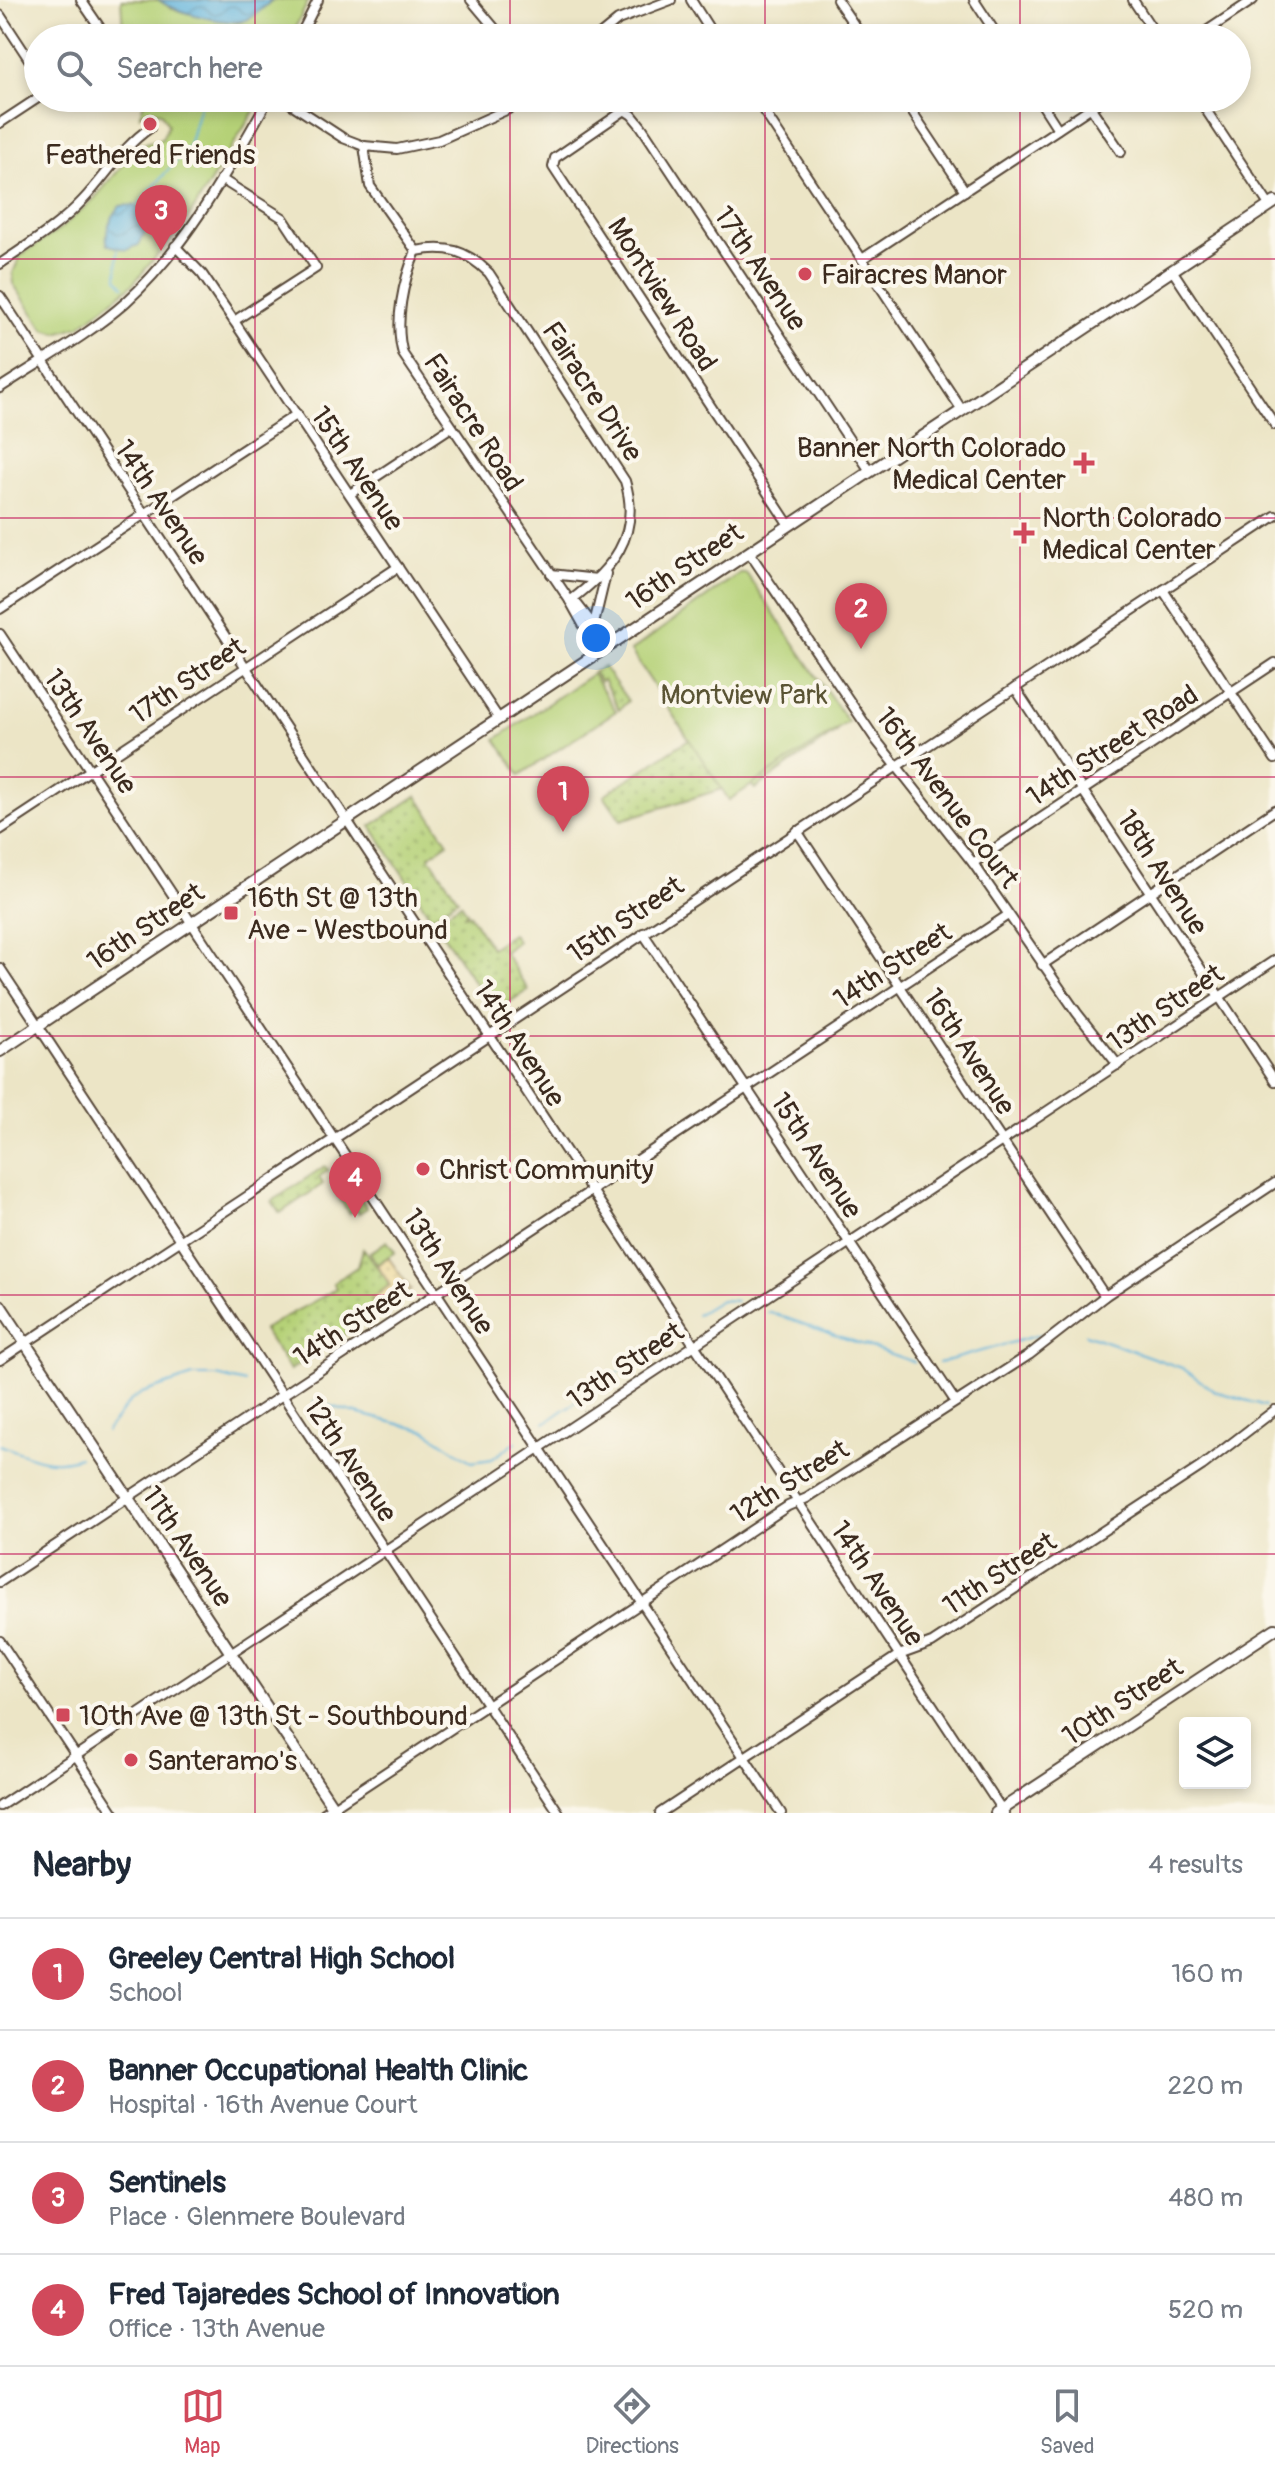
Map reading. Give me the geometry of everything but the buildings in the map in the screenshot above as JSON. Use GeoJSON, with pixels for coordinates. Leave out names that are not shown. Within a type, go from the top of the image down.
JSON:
{"type":"FeatureCollection","features":[{"type":"Feature","properties":{"kind":"main road","name":"16th Street"},"geometry":{"type":"LineString","coordinates":[[0,1051],[1272,203]]}},
{"type":"Feature","properties":{"kind":"main road","name":"11th Avenue"},"geometry":{"type":"LineString","coordinates":[[0,1305],[231,1653],[331,1811]]}},
{"type":"Feature","properties":{"kind":"main road","name":"10th Street"},"geometry":{"type":"LineString","coordinates":[[1001,1812],[1275,1629]]}},
{"type":"Feature","properties":{"kind":"street"},"geometry":{"type":"LineString","coordinates":[[81,0],[97,24]]}},
{"type":"Feature","properties":{"kind":"street"},"geometry":{"type":"LineString","coordinates":[[306,24],[318,0]]}},
{"type":"Feature","properties":{"kind":"street"},"geometry":{"type":"LineString","coordinates":[[471,0],[491,24]]}},
{"type":"Feature","properties":{"kind":"street"},"geometry":{"type":"LineString","coordinates":[[613,24],[671,0]]}},
{"type":"Feature","properties":{"kind":"street"},"geometry":{"type":"LineString","coordinates":[[691,0],[706,24]]}},
{"type":"Feature","properties":{"kind":"street"},"geometry":{"type":"LineString","coordinates":[[837,0],[853,24]]}},
{"type":"Feature","properties":{"kind":"street"},"geometry":{"type":"LineString","coordinates":[[974,0],[990,24]]}},
{"type":"Feature","properties":{"kind":"street"},"geometry":{"type":"LineString","coordinates":[[1133,0],[1149,24]]}},
{"type":"Feature","properties":{"kind":"street"},"geometry":{"type":"LineString","coordinates":[[1217,24],[1253,0]]}},
{"type":"Feature","properties":{"kind":"street"},"geometry":{"type":"LineString","coordinates":[[0,15],[24,52]]}},
{"type":"Feature","properties":{"kind":"street"},"geometry":{"type":"LineString","coordinates":[[0,123],[24,107]]}},
{"type":"Feature","properties":{"kind":"street"},"geometry":{"type":"LineString","coordinates":[[0,388],[127,301],[175,246],[221,179],[261,112]]}},
{"type":"Feature","properties":{"kind":"street"},"geometry":{"type":"LineString","coordinates":[[303,112],[343,138],[364,146],[397,149],[439,140],[502,112]]}},
{"type":"Feature","properties":{"kind":"street","name":"Montview Road"},"geometry":{"type":"LineString","coordinates":[[622,112],[555,158],[553,167],[789,525]]}},
{"type":"Feature","properties":{"kind":"street","name":"17th Avenue"},"geometry":{"type":"LineString","coordinates":[[627,112],[641,126],[870,471]]}},
{"type":"Feature","properties":{"kind":"street"},"geometry":{"type":"LineString","coordinates":[[764,112],[962,410]]}},
{"type":"Feature","properties":{"kind":"street"},"geometry":{"type":"LineString","coordinates":[[912,112],[965,191]]}},
{"type":"Feature","properties":{"kind":"street"},"geometry":{"type":"LineString","coordinates":[[1047,112],[1058,129]]}},
{"type":"Feature","properties":{"kind":"street"},"geometry":{"type":"LineString","coordinates":[[862,259],[1085,112]]}},
{"type":"Feature","properties":{"kind":"street"},"geometry":{"type":"LineString","coordinates":[[1094,112],[1121,152]]}},
{"type":"Feature","properties":{"kind":"street"},"geometry":{"type":"LineString","coordinates":[[1208,112],[1272,203]]}},
{"type":"Feature","properties":{"kind":"street"},"geometry":{"type":"LineString","coordinates":[[0,264],[55,226],[81,203],[131,140],[150,128]]}},
{"type":"Feature","properties":{"kind":"street"},"geometry":{"type":"LineString","coordinates":[[364,146],[370,186],[416,251]]}},
{"type":"Feature","properties":{"kind":"street"},"geometry":{"type":"LineString","coordinates":[[221,179],[283,218],[316,268],[234,321]]}},
{"type":"Feature","properties":{"kind":"street","name":"15th Avenue"},"geometry":{"type":"LineString","coordinates":[[175,246],[202,274],[499,719]]}},
{"type":"Feature","properties":{"kind":"street","name":"Fairacre Drive"},"geometry":{"type":"LineString","coordinates":[[416,251],[440,246],[452,249],[470,255],[489,273],[618,466],[628,489],[631,510],[626,536],[606,573],[570,601]]}},
{"type":"Feature","properties":{"kind":"street","name":"Fairacre Road"},"geometry":{"type":"LineString","coordinates":[[416,251],[405,276],[400,343],[413,373],[570,601],[594,644],[603,649],[605,640],[594,624],[570,601]]}},
{"type":"Feature","properties":{"kind":"street"},"geometry":{"type":"LineString","coordinates":[[1172,270],[1275,425]]}},
{"type":"Feature","properties":{"kind":"street","name":"14th Avenue"},"geometry":{"type":"LineString","coordinates":[[0,296],[1001,1812]]}},
{"type":"Feature","properties":{"kind":"street"},"geometry":{"type":"LineString","coordinates":[[0,609],[297,414]]}},
{"type":"Feature","properties":{"kind":"street"},"geometry":{"type":"LineString","coordinates":[[350,494],[450,428]]}},
{"type":"Feature","properties":{"kind":"street","name":"15th Street"},"geometry":{"type":"LineString","coordinates":[[0,1360],[1275,516]]}},
{"type":"Feature","properties":{"kind":"street","name":"16th Avenue Court"},"geometry":{"type":"LineString","coordinates":[[749,552],[895,766],[973,863],[1042,965],[1118,1065]]}},
{"type":"Feature","properties":{"kind":"street","name":"17th Street"},"geometry":{"type":"LineString","coordinates":[[0,830],[398,567]]}},
{"type":"Feature","properties":{"kind":"street"},"geometry":{"type":"LineString","coordinates":[[594,624],[606,573]]}},
{"type":"Feature","properties":{"kind":"street"},"geometry":{"type":"LineString","coordinates":[[550,574],[598,579]]}},
{"type":"Feature","properties":{"kind":"street"},"geometry":{"type":"LineString","coordinates":[[1163,590],[1275,759]]}},
{"type":"Feature","properties":{"kind":"street","name":"13th Avenue"},"geometry":{"type":"LineString","coordinates":[[0,634],[781,1813]]}},
{"type":"Feature","properties":{"kind":"street","name":"14th Street Road"},"geometry":{"type":"LineString","coordinates":[[973,863],[1275,663]]}},
{"type":"Feature","properties":{"kind":"street","name":"18th Avenue"},"geometry":{"type":"LineString","coordinates":[[1015,688],[1275,1081]]}},
{"type":"Feature","properties":{"kind":"street"},"geometry":{"type":"LineString","coordinates":[[1042,965],[1275,810]]}},
{"type":"Feature","properties":{"kind":"street","name":"16th Avenue"},"geometry":{"type":"LineString","coordinates":[[797,831],[1105,1296]]}},
{"type":"Feature","properties":{"kind":"street","name":"14th Street"},"geometry":{"type":"LineString","coordinates":[[0,1582],[1008,915]]}},
{"type":"Feature","properties":{"kind":"street","name":"15th Avenue"},"geometry":{"type":"LineString","coordinates":[[643,933],[955,1401]]}},
{"type":"Feature","properties":{"kind":"street","name":"13th Street"},"geometry":{"type":"LineString","coordinates":[[0,1806],[1275,960]]}},
{"type":"Feature","properties":{"kind":"street","name":"12th Avenue"},"geometry":{"type":"LineString","coordinates":[[0,968],[559,1813]]}},
{"type":"Feature","properties":{"kind":"street","name":"12th Street"},"geometry":{"type":"LineString","coordinates":[[331,1811],[797,1501],[1051,1340],[1105,1296],[1275,1183]]}},
{"type":"Feature","properties":{"kind":"street","name":"11th Street"},"geometry":{"type":"LineString","coordinates":[[660,1813],[899,1655],[932,1643],[1202,1466],[1275,1410]]}},
{"type":"Feature","properties":{"kind":"street"},"geometry":{"type":"LineString","coordinates":[[0,1641],[114,1813]]}},
{"type":"Feature","properties":{"kind":"green space"},"geometry":{"type":"Polygon","coordinates":[[[121,0],[159,0],[172,9],[238,23],[251,18],[272,0],[309,0],[297,24],[123,24],[121,0]]]}},
{"type":"Feature","properties":{"kind":"green space"},"geometry":{"type":"Polygon","coordinates":[[[161,112],[253,112],[189,217],[133,284],[80,326],[57,333],[44,329],[14,285],[13,273],[20,256],[60,229],[94,199],[141,144],[162,139],[168,125],[161,112]]]}},
{"type":"Feature","properties":{"kind":"green space","name":"Montview Park"},"geometry":{"type":"Polygon","coordinates":[[[740,573],[841,722],[836,732],[755,789],[748,781],[621,820],[604,795],[689,739],[631,651],[740,573]]]}},
{"type":"Feature","properties":{"kind":"green space","name":"Montview Park"},"geometry":{"type":"Polygon","coordinates":[[[740,573],[746,573],[848,722],[729,800],[631,651],[740,573]]]}},
{"type":"Feature","properties":{"kind":"green space"},"geometry":{"type":"Polygon","coordinates":[[[604,667],[628,701],[619,710],[603,680],[600,682],[593,672],[604,667]]]}},
{"type":"Feature","properties":{"kind":"green space"},"geometry":{"type":"Polygon","coordinates":[[[592,674],[616,711],[520,775],[496,739],[592,674]]]}},
{"type":"Feature","properties":{"kind":"green space"},"geometry":{"type":"Polygon","coordinates":[[[417,796],[448,843],[429,856],[458,899],[431,917],[371,826],[417,796]]]}},
{"type":"Feature","properties":{"kind":"green space"},"geometry":{"type":"Polygon","coordinates":[[[461,903],[467,912],[463,916],[469,914],[491,948],[512,934],[517,941],[504,952],[528,990],[494,1012],[434,921],[461,903]]]}},
{"type":"Feature","properties":{"kind":"green space"},"geometry":{"type":"Polygon","coordinates":[[[325,1166],[328,1170],[319,1177],[323,1184],[280,1213],[272,1201],[325,1166]]]}},
{"type":"Feature","properties":{"kind":"green space"},"geometry":{"type":"Polygon","coordinates":[[[350,1181],[367,1208],[359,1213],[356,1209],[349,1213],[336,1193],[350,1181]]]}},
{"type":"Feature","properties":{"kind":"green space"},"geometry":{"type":"Polygon","coordinates":[[[387,1241],[395,1252],[377,1264],[370,1253],[387,1241]]]}},
{"type":"Feature","properties":{"kind":"green space"},"geometry":{"type":"Polygon","coordinates":[[[363,1249],[391,1285],[372,1299],[380,1311],[290,1370],[263,1330],[336,1288],[333,1283],[358,1266],[363,1249]]]}},
{"type":"Feature","properties":{"kind":"sand"},"geometry":{"type":"Polygon","coordinates":[[[388,1257],[411,1290],[380,1311],[371,1299],[390,1285],[377,1265],[388,1257]]]}},
{"type":"Feature","properties":{"kind":"water"},"geometry":{"type":"Polygon","coordinates":[[[159,0],[272,0],[253,16],[238,22],[201,17],[159,0]]]}},
{"type":"Feature","properties":{"kind":"water"},"geometry":{"type":"Polygon","coordinates":[[[134,205],[147,223],[139,245],[127,250],[108,245],[107,230],[114,214],[120,206],[134,205]]]}},
{"type":"Feature","properties":{"kind":"waterway"},"geometry":{"type":"LineString","coordinates":[[136,207],[189,146],[198,112]]}},
{"type":"Feature","properties":{"kind":"waterway"},"geometry":{"type":"LineString","coordinates":[[118,250],[117,278],[124,286]]}},
{"type":"Feature","properties":{"kind":"waterway"},"geometry":{"type":"LineString","coordinates":[[696,1315],[721,1300],[736,1301]]}},
{"type":"Feature","properties":{"kind":"waterway"},"geometry":{"type":"LineString","coordinates":[[768,1312],[914,1362]]}},
{"type":"Feature","properties":{"kind":"waterway"},"geometry":{"type":"LineString","coordinates":[[939,1363],[1042,1334]]}},
{"type":"Feature","properties":{"kind":"waterway"},"geometry":{"type":"LineString","coordinates":[[1085,1334],[1182,1368],[1215,1391],[1265,1406]]}},
{"type":"Feature","properties":{"kind":"waterway"},"geometry":{"type":"LineString","coordinates":[[545,1423],[670,1337]]}},
{"type":"Feature","properties":{"kind":"waterway"},"geometry":{"type":"LineString","coordinates":[[106,1432],[130,1401],[142,1393],[193,1376],[217,1376],[245,1383]]}},
{"type":"Feature","properties":{"kind":"waterway"},"geometry":{"type":"LineString","coordinates":[[314,1402],[426,1431],[472,1462],[492,1459],[516,1442]]}},
{"type":"Feature","properties":{"kind":"waterway"},"geometry":{"type":"LineString","coordinates":[[0,1445],[48,1461],[79,1457]]}},
{"type":"Feature","properties":{"kind":"place","name":"Feathered Friends"},"geometry":{"type":"Point","coordinates":[150,124]}},
{"type":"Feature","properties":{"kind":"place","name":"Sentinels"},"geometry":{"type":"Point","coordinates":[161,251]}},
{"type":"Feature","properties":{"kind":"place","name":"Fairacres Manor"},"geometry":{"type":"Point","coordinates":[805,274]}},
{"type":"Feature","properties":{"kind":"place","name":"Banner North Colorado Medical Center"},"geometry":{"type":"Point","coordinates":[1084,463]}},
{"type":"Feature","properties":{"kind":"place","name":"North Colorado Medical Center"},"geometry":{"type":"Point","coordinates":[1024,533]}},
{"type":"Feature","properties":{"kind":"place","name":"Banner Occupational Health Clinic"},"geometry":{"type":"Point","coordinates":[861,649]}},
{"type":"Feature","properties":{"kind":"place","name":"Greeley Central High School"},"geometry":{"type":"Point","coordinates":[563,832]}},
{"type":"Feature","properties":{"kind":"place","name":"16th St @ 13th Ave - Westbound"},"geometry":{"type":"Point","coordinates":[231,913]}},
{"type":"Feature","properties":{"kind":"place","name":"Christ Community"},"geometry":{"type":"Point","coordinates":[423,1169]}},
{"type":"Feature","properties":{"kind":"place","name":"Fred Tajaredes School of Innovation"},"geometry":{"type":"Point","coordinates":[355,1218]}},
{"type":"Feature","properties":{"kind":"place","name":"10th Ave @ 13th St - Southbound"},"geometry":{"type":"Point","coordinates":[63,1715]}},
{"type":"Feature","properties":{"kind":"place","name":"Santeramo's"},"geometry":{"type":"Point","coordinates":[131,1760]}}]}
